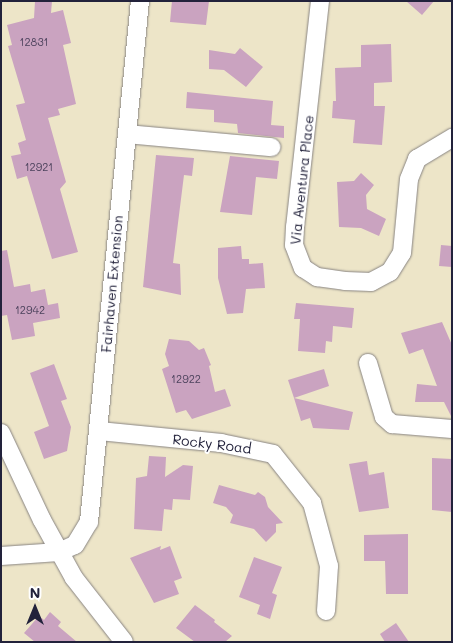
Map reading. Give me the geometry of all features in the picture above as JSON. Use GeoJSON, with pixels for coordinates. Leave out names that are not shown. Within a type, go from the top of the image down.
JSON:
{"type":"FeatureCollection","features":[{"type":"Feature","properties":{"kind":"street","name":"Fairhaven Extension"},"geometry":{"type":"LineString","coordinates":[[59,552],[75,544],[88,522],[99,431],[140,1]]}},
{"type":"Feature","properties":{"kind":"street","name":"Via Aventura Place"},"geometry":{"type":"LineString","coordinates":[[320,1],[317,48],[295,227],[294,245],[303,268],[317,276],[345,281],[371,282],[390,272],[402,253],[409,179],[417,158],[452,138]]}},
{"type":"Feature","properties":{"kind":"street"},"geometry":{"type":"LineString","coordinates":[[127,134],[271,147]]}},
{"type":"Feature","properties":{"kind":"street"},"geometry":{"type":"LineString","coordinates":[[368,363],[384,417],[392,424],[452,430]]}},
{"type":"Feature","properties":{"kind":"street","name":"Rocky Road"},"geometry":{"type":"LineString","coordinates":[[99,431],[229,444],[273,454],[312,503],[329,566],[326,611]]}},
{"type":"Feature","properties":{"kind":"street"},"geometry":{"type":"LineString","coordinates":[[1,433],[59,552],[88,598],[124,642]]}},
{"type":"Feature","properties":{"kind":"street"},"geometry":{"type":"LineString","coordinates":[[1,556],[59,552]]}},
{"type":"Feature","properties":{"kind":"building"},"geometry":{"type":"Polygon","coordinates":[[[35,1],[52,1],[51,13],[63,10],[71,43],[63,45],[76,104],[58,109],[60,115],[48,118],[66,182],[60,189],[78,252],[52,259],[27,176],[17,179],[11,156],[21,154],[18,143],[26,140],[16,105],[25,103],[8,46],[12,45],[7,25],[34,18],[35,1]]]}},
{"type":"Feature","properties":{"kind":"building"},"geometry":{"type":"Polygon","coordinates":[[[172,1],[209,1],[206,25],[170,22],[172,1]]]}},
{"type":"Feature","properties":{"kind":"building"},"geometry":{"type":"Polygon","coordinates":[[[406,1],[434,1],[422,15],[406,1]]]}},
{"type":"Feature","properties":{"kind":"building"},"geometry":{"type":"Polygon","coordinates":[[[391,44],[392,82],[374,83],[374,106],[385,106],[382,145],[353,143],[355,120],[332,118],[333,101],[336,101],[335,68],[361,67],[361,45],[391,44]]]}},
{"type":"Feature","properties":{"kind":"building"},"geometry":{"type":"Polygon","coordinates":[[[240,48],[263,67],[246,87],[224,70],[209,69],[209,50],[235,54],[240,48]]]}},
{"type":"Feature","properties":{"kind":"building"},"geometry":{"type":"Polygon","coordinates":[[[187,92],[273,101],[271,125],[284,126],[284,138],[238,133],[237,124],[214,122],[214,110],[186,108],[187,92]]]}},
{"type":"Feature","properties":{"kind":"building"},"geometry":{"type":"Polygon","coordinates":[[[156,155],[194,158],[192,176],[184,175],[173,263],[180,264],[181,295],[143,287],[156,155]]]}},
{"type":"Feature","properties":{"kind":"building"},"geometry":{"type":"Polygon","coordinates":[[[230,156],[279,161],[277,179],[256,177],[252,215],[220,212],[230,156]]]}},
{"type":"Feature","properties":{"kind":"building"},"geometry":{"type":"Polygon","coordinates":[[[361,173],[374,185],[366,195],[367,209],[386,219],[379,236],[361,228],[339,227],[337,182],[354,181],[361,173]]]}},
{"type":"Feature","properties":{"kind":"building"},"geometry":{"type":"Polygon","coordinates":[[[441,245],[452,246],[452,267],[439,266],[441,245]]]}},
{"type":"Feature","properties":{"kind":"building"},"geometry":{"type":"Polygon","coordinates":[[[241,246],[242,259],[249,259],[249,264],[263,263],[265,288],[246,289],[243,313],[227,314],[218,278],[218,248],[241,246]]]}},
{"type":"Feature","properties":{"kind":"building"},"geometry":{"type":"Polygon","coordinates":[[[7,250],[14,287],[30,284],[31,292],[45,289],[48,305],[58,303],[60,318],[33,323],[35,336],[12,340],[7,315],[1,316],[1,251],[7,250]]]}},
{"type":"Feature","properties":{"kind":"building"},"geometry":{"type":"Polygon","coordinates":[[[296,303],[354,308],[352,328],[333,326],[332,342],[326,341],[325,353],[298,351],[300,319],[294,319],[296,303]]]}},
{"type":"Feature","properties":{"kind":"building"},"geometry":{"type":"Polygon","coordinates":[[[442,322],[452,345],[452,418],[444,402],[415,402],[417,384],[437,386],[423,349],[409,354],[401,333],[442,322]]]}},
{"type":"Feature","properties":{"kind":"building"},"geometry":{"type":"Polygon","coordinates":[[[169,339],[189,341],[199,350],[204,348],[211,365],[209,366],[215,392],[225,389],[231,406],[192,419],[186,410],[176,413],[162,369],[169,366],[165,354],[169,339]]]}},
{"type":"Feature","properties":{"kind":"building"},"geometry":{"type":"Polygon","coordinates":[[[54,364],[67,399],[61,401],[71,427],[67,451],[44,459],[34,432],[49,426],[30,373],[54,364]]]}},
{"type":"Feature","properties":{"kind":"building"},"geometry":{"type":"Polygon","coordinates":[[[324,369],[329,386],[294,398],[288,380],[324,369]]]}},
{"type":"Feature","properties":{"kind":"building"},"geometry":{"type":"Polygon","coordinates":[[[294,398],[353,412],[349,430],[313,428],[310,418],[301,421],[294,398]]]}},
{"type":"Feature","properties":{"kind":"building"},"geometry":{"type":"Polygon","coordinates":[[[149,456],[166,457],[165,477],[183,465],[193,466],[190,500],[173,499],[172,510],[164,509],[162,531],[134,529],[136,478],[147,476],[149,456]]]}},
{"type":"Feature","properties":{"kind":"building"},"geometry":{"type":"Polygon","coordinates":[[[432,458],[452,459],[452,512],[432,510],[432,458]]]}},
{"type":"Feature","properties":{"kind":"building"},"geometry":{"type":"Polygon","coordinates":[[[367,461],[369,475],[384,472],[389,508],[359,512],[349,464],[367,461]]]}},
{"type":"Feature","properties":{"kind":"building"},"geometry":{"type":"Polygon","coordinates":[[[219,485],[255,495],[258,492],[265,497],[268,507],[283,523],[276,524],[276,532],[266,542],[254,529],[230,523],[233,515],[226,507],[213,503],[219,485]]]}},
{"type":"Feature","properties":{"kind":"building"},"geometry":{"type":"Polygon","coordinates":[[[408,534],[408,594],[386,594],[385,561],[364,561],[364,535],[408,534]]]}},
{"type":"Feature","properties":{"kind":"building"},"geometry":{"type":"Polygon","coordinates":[[[161,546],[160,550],[170,546],[182,578],[174,581],[179,594],[154,603],[130,558],[161,546]]]}},
{"type":"Feature","properties":{"kind":"building"},"geometry":{"type":"Polygon","coordinates":[[[254,557],[282,567],[272,593],[277,595],[270,619],[257,614],[260,605],[239,597],[254,557]]]}},
{"type":"Feature","properties":{"kind":"building"},"geometry":{"type":"Polygon","coordinates":[[[195,605],[232,636],[225,642],[195,642],[176,628],[195,605]]]}},
{"type":"Feature","properties":{"kind":"building"},"geometry":{"type":"Polygon","coordinates":[[[50,612],[61,622],[58,626],[77,642],[35,642],[24,633],[39,616],[44,620],[50,612]]]}},
{"type":"Feature","properties":{"kind":"building"},"geometry":{"type":"Polygon","coordinates":[[[396,623],[409,642],[385,642],[380,634],[396,623]]]}}]}
